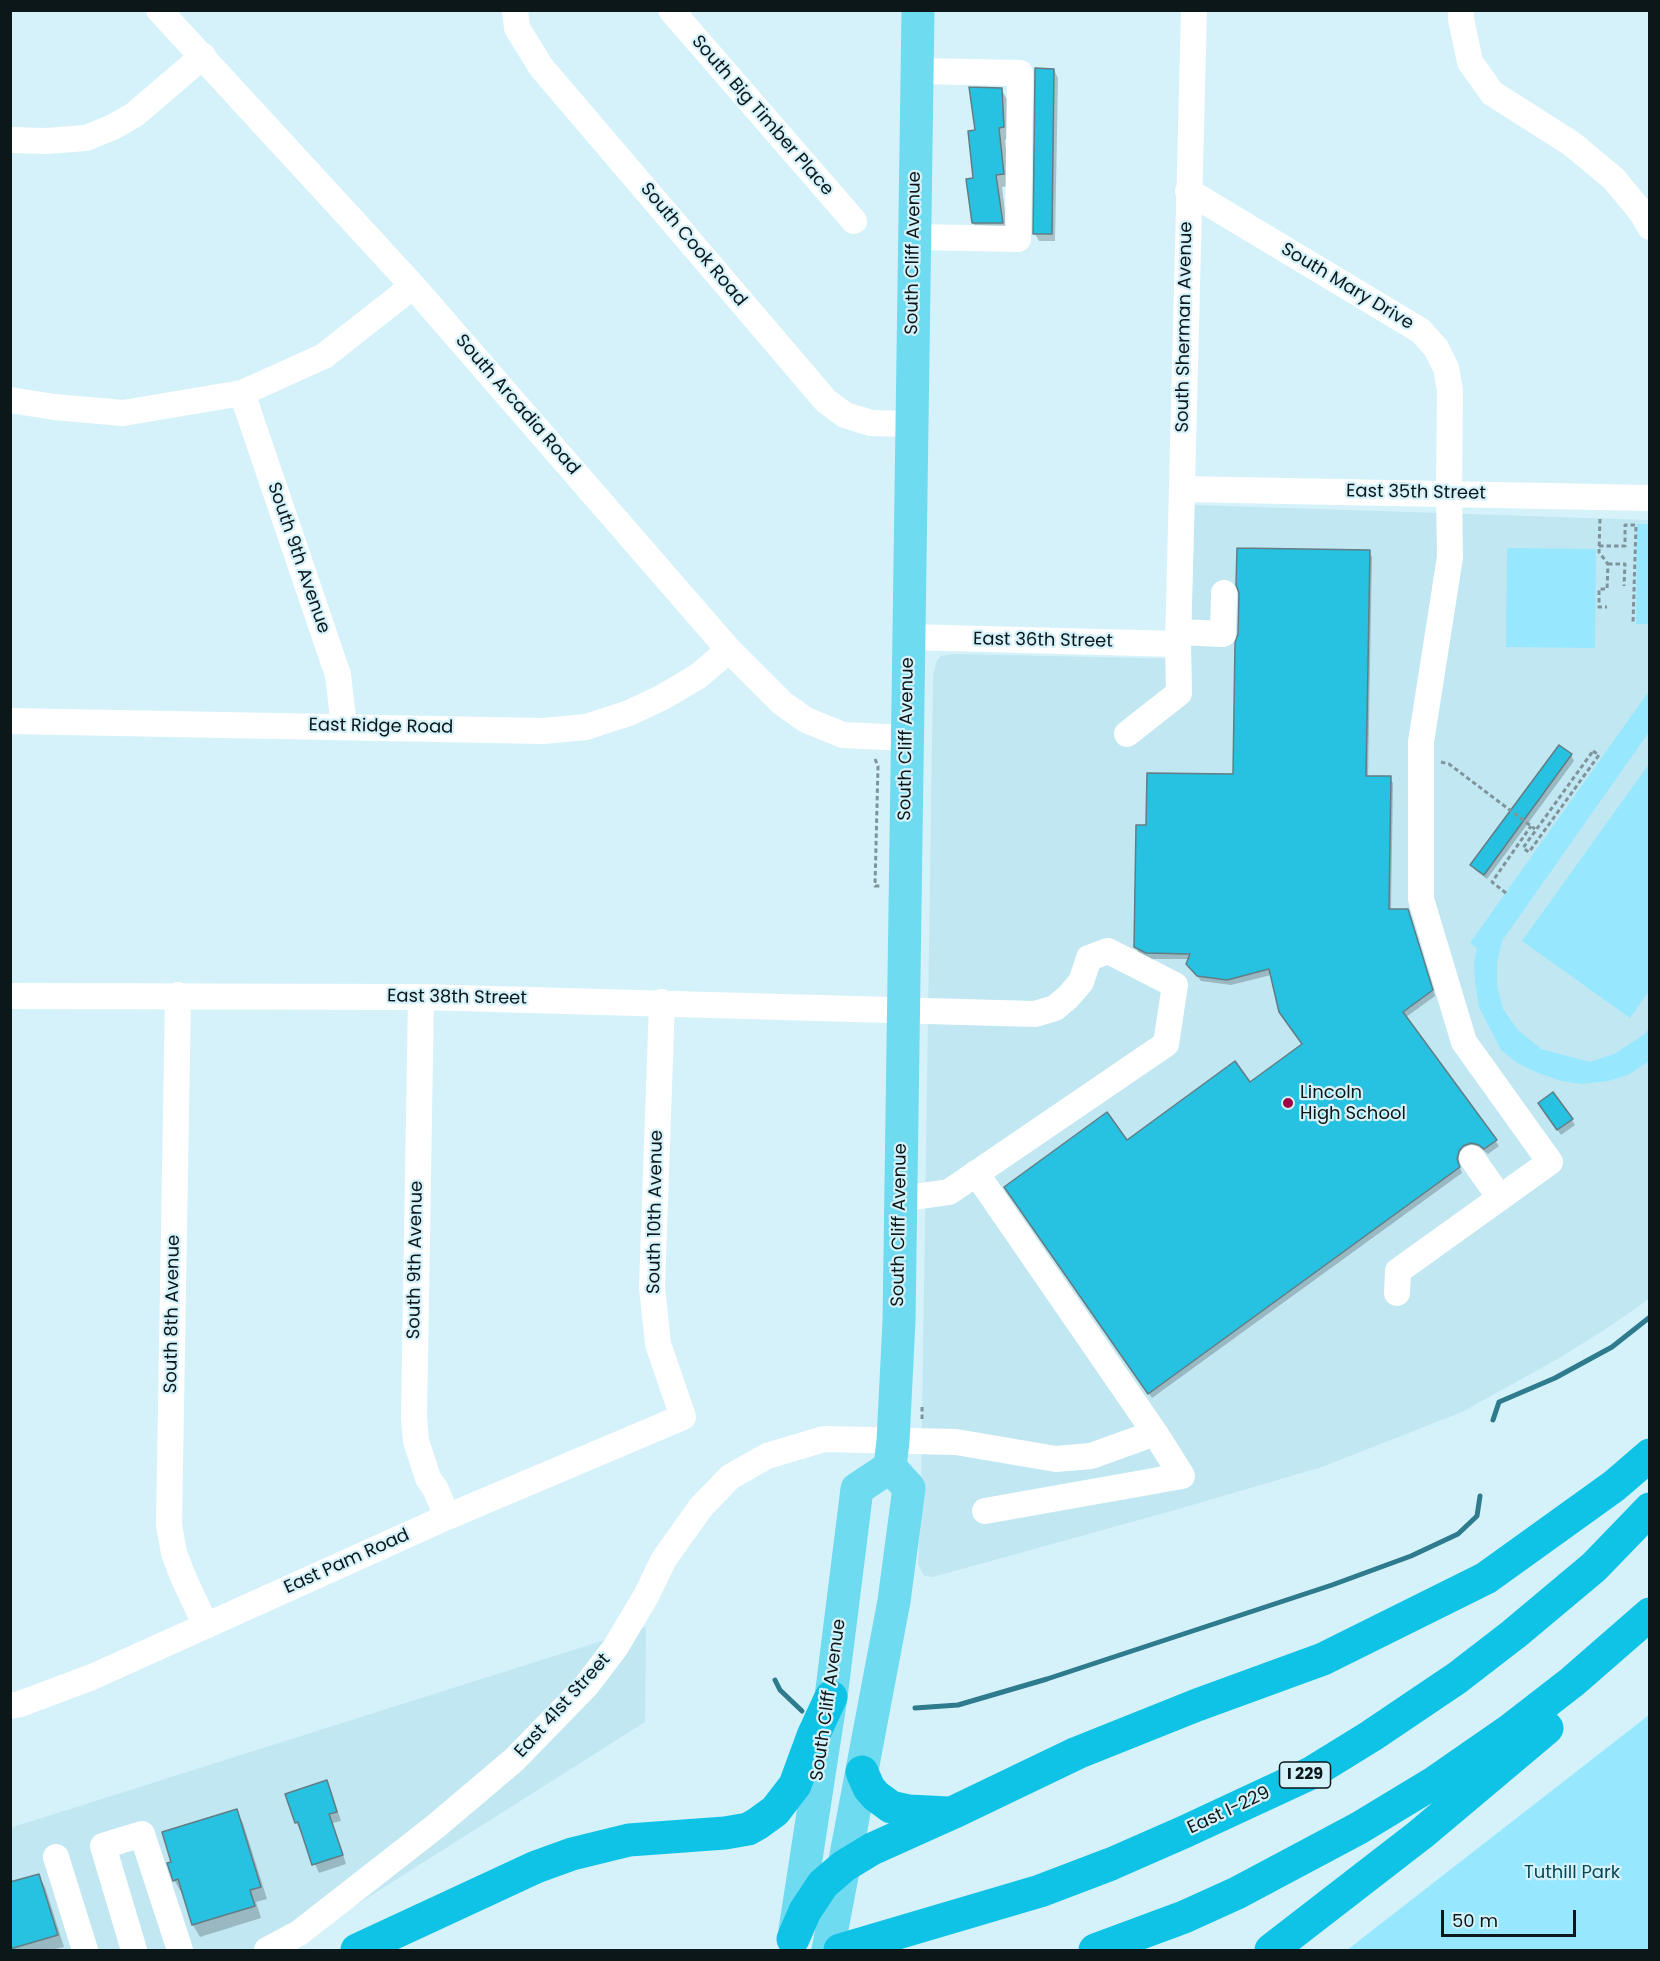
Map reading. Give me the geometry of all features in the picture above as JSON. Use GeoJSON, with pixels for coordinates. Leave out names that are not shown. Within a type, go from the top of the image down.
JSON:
{"type":"FeatureCollection","features":[{"type":"Feature","properties":{"kind":"highway"},"geometry":{"type":"LineString","coordinates":[[792,1945],[814,1897],[823,1884],[844,1866],[872,1849],[1077,1753],[1197,1705],[1323,1659],[1486,1578],[1614,1486],[1650,1455]]}},
{"type":"Feature","properties":{"kind":"highway","name":"East I-229"},"geometry":{"type":"LineString","coordinates":[[840,1950],[1041,1891],[1111,1864],[1311,1773],[1457,1678],[1505,1641],[1594,1567],[1650,1509]]}},
{"type":"Feature","properties":{"kind":"highway"},"geometry":{"type":"LineString","coordinates":[[1095,1950],[1184,1917],[1237,1893],[1369,1822],[1435,1782],[1510,1730],[1572,1682],[1650,1614]]}},
{"type":"Feature","properties":{"kind":"highway"},"geometry":{"type":"LineString","coordinates":[[1271,1950],[1421,1834],[1545,1730],[1650,1634]]}},
{"type":"Feature","properties":{"kind":"highway"},"geometry":{"type":"LineString","coordinates":[[357,1950],[536,1867],[572,1854],[629,1840],[725,1833],[748,1829],[775,1811],[795,1785],[813,1736],[831,1697]]}},
{"type":"Feature","properties":{"kind":"highway"},"geometry":{"type":"LineString","coordinates":[[862,1772],[869,1788],[891,1807],[909,1811],[952,1813]]}},
{"type":"Feature","properties":{"kind":"main road","name":"South Cliff Avenue"},"geometry":{"type":"LineString","coordinates":[[792,1945],[831,1697],[857,1489],[891,1454],[898,1321],[918,10]]}},
{"type":"Feature","properties":{"kind":"main road"},"geometry":{"type":"LineString","coordinates":[[828,1950],[894,1601],[909,1488],[891,1454]]}},
{"type":"Feature","properties":{"kind":"street","name":"South Arcadia Road"},"geometry":{"type":"LineString","coordinates":[[159,10],[413,286],[729,650],[782,703],[806,720],[843,735],[908,738]]}},
{"type":"Feature","properties":{"kind":"street","name":"South Cook Road"},"geometry":{"type":"LineString","coordinates":[[515,10],[517,28],[542,67],[826,401],[845,415],[871,423],[912,424]]}},
{"type":"Feature","properties":{"kind":"street","name":"South Big Timber Place"},"geometry":{"type":"LineString","coordinates":[[671,10],[854,221]]}},
{"type":"Feature","properties":{"kind":"street","name":"South Sherman Avenue"},"geometry":{"type":"LineString","coordinates":[[1127,734],[1179,693],[1178,638],[1194,10]]}},
{"type":"Feature","properties":{"kind":"street"},"geometry":{"type":"LineString","coordinates":[[1461,10],[1470,62],[1492,93],[1572,144],[1614,179],[1647,216]]}},
{"type":"Feature","properties":{"kind":"street"},"geometry":{"type":"LineString","coordinates":[[10,140],[46,141],[86,138],[113,127],[134,115],[203,56]]}},
{"type":"Feature","properties":{"kind":"street"},"geometry":{"type":"LineString","coordinates":[[915,237],[1018,238],[1020,73],[917,71]]}},
{"type":"Feature","properties":{"kind":"street","name":"South Mary Drive"},"geometry":{"type":"LineString","coordinates":[[1188,191],[1421,331],[1436,348],[1446,368],[1450,390],[1450,557],[1421,742],[1421,900],[1464,1042],[1550,1162],[1500,1198]]}},
{"type":"Feature","properties":{"kind":"street"},"geometry":{"type":"LineString","coordinates":[[10,400],[54,407],[123,412],[242,393],[324,356],[413,286]]}},
{"type":"Feature","properties":{"kind":"street","name":"South 9th Avenue"},"geometry":{"type":"LineString","coordinates":[[242,393],[338,675],[344,726]]}},
{"type":"Feature","properties":{"kind":"street","name":"East 35th Street"},"geometry":{"type":"LineString","coordinates":[[1182,489],[1650,498]]}},
{"type":"Feature","properties":{"kind":"street","name":"East 36th Street"},"geometry":{"type":"LineString","coordinates":[[909,637],[1178,638],[1223,634],[1224,593]]}},
{"type":"Feature","properties":{"kind":"street","name":"East Ridge Road"},"geometry":{"type":"LineString","coordinates":[[10,721],[543,731],[586,727],[629,713],[661,698],[697,676],[729,650]]}},
{"type":"Feature","properties":{"kind":"street","name":"East 38th Street"},"geometry":{"type":"LineString","coordinates":[[10,996],[421,997],[1035,1014],[1055,1008],[1081,982],[1089,958],[1108,951],[1175,985],[1166,1044],[976,1173]]}},
{"type":"Feature","properties":{"kind":"street","name":"South 8th Avenue"},"geometry":{"type":"LineString","coordinates":[[178,995],[169,1525],[177,1562],[206,1626]]}},
{"type":"Feature","properties":{"kind":"street","name":"South 9th Avenue"},"geometry":{"type":"LineString","coordinates":[[421,997],[414,1418],[416,1441],[428,1478],[436,1490],[447,1517]]}},
{"type":"Feature","properties":{"kind":"street","name":"South 10th Avenue"},"geometry":{"type":"LineString","coordinates":[[662,1002],[652,1287],[658,1344],[683,1417]]}},
{"type":"Feature","properties":{"kind":"street"},"geometry":{"type":"LineString","coordinates":[[1397,1293],[1398,1271],[1500,1198],[1472,1158]]}},
{"type":"Feature","properties":{"kind":"street"},"geometry":{"type":"LineString","coordinates":[[900,1199],[949,1192],[976,1173],[1155,1433],[1182,1476],[985,1511]]}},
{"type":"Feature","properties":{"kind":"street","name":"East Pam Road"},"geometry":{"type":"LineString","coordinates":[[10,1706],[92,1677],[447,1517],[683,1417]]}},
{"type":"Feature","properties":{"kind":"street","name":"East 41st Street"},"geometry":{"type":"LineString","coordinates":[[267,1950],[299,1933],[436,1826],[515,1759],[586,1686],[615,1648],[646,1596],[664,1559],[701,1507],[730,1477],[766,1456],[824,1439],[891,1454],[956,1442],[1056,1459],[1091,1456],[1155,1433]]}},
{"type":"Feature","properties":{"kind":"street"},"geometry":{"type":"LineString","coordinates":[[134,1950],[103,1846],[142,1834],[180,1950]]}},
{"type":"Feature","properties":{"kind":"street"},"geometry":{"type":"LineString","coordinates":[[56,1857],[85,1950]]}},
{"type":"Feature","properties":{"kind":"path"},"geometry":{"type":"LineString","coordinates":[[1600,517],[1599,552],[1608,564],[1607,589],[1599,589],[1599,607],[1607,607]]}},
{"type":"Feature","properties":{"kind":"path"},"geometry":{"type":"LineString","coordinates":[[1599,546],[1625,546],[1625,525],[1636,525],[1633,623]]}},
{"type":"Feature","properties":{"kind":"path"},"geometry":{"type":"LineString","coordinates":[[1608,564],[1625,564],[1624,586]]}},
{"type":"Feature","properties":{"kind":"path"},"geometry":{"type":"LineString","coordinates":[[1593,751],[1599,755],[1529,852],[1523,848],[1536,830],[1593,751]]}},
{"type":"Feature","properties":{"kind":"path"},"geometry":{"type":"LineString","coordinates":[[1422,757],[1449,764],[1536,830]]}},
{"type":"Feature","properties":{"kind":"path"},"geometry":{"type":"LineString","coordinates":[[1506,893],[1492,882],[1531,826]]}},
{"type":"Feature","properties":{"kind":"shaded area","name":"Lincoln High School"},"geometry":{"type":"Polygon","coordinates":[[[1195,505],[1649,520],[1649,1299],[1554,1361],[1462,1412],[1322,1467],[933,1577],[924,1576],[918,1564],[933,675],[937,660],[941,656],[953,654],[1190,659],[1195,505]]]}},
{"type":"Feature","properties":{"kind":"shaded area"},"geometry":{"type":"Polygon","coordinates":[[[646,1627],[645,1722],[285,1950],[11,1950],[10,1828],[646,1627]]]}},
{"type":"Feature","properties":{"kind":"green space"},"geometry":{"type":"Polygon","coordinates":[[[1637,524],[1649,524],[1649,624],[1636,624],[1637,524]]]}},
{"type":"Feature","properties":{"kind":"green space"},"geometry":{"type":"Polygon","coordinates":[[[1507,548],[1596,549],[1595,648],[1506,647],[1507,548]]]}},
{"type":"Feature","properties":{"kind":"green space"},"geometry":{"type":"Polygon","coordinates":[[[1649,691],[1649,732],[1502,941],[1497,963],[1497,986],[1503,1009],[1518,1030],[1541,1049],[1590,1062],[1614,1054],[1645,1034],[1649,1028],[1648,1062],[1628,1075],[1608,1081],[1582,1084],[1562,1081],[1517,1063],[1501,1050],[1479,1007],[1474,963],[1477,948],[1470,943],[1649,691]]]}},
{"type":"Feature","properties":{"kind":"green space"},"geometry":{"type":"Polygon","coordinates":[[[1649,764],[1649,991],[1630,1018],[1522,941],[1649,764]]]}},
{"type":"Feature","properties":{"kind":"green space","name":"Tuthill Park"},"geometry":{"type":"Polygon","coordinates":[[[1649,1715],[1649,1950],[1347,1950],[1649,1715]]]}},
{"type":"Feature","properties":{"kind":"building"},"geometry":{"type":"Polygon","coordinates":[[[1035,68],[1054,69],[1052,234],[1033,234],[1035,68]]]}},
{"type":"Feature","properties":{"kind":"building"},"geometry":{"type":"Polygon","coordinates":[[[969,87],[1002,88],[1004,127],[999,128],[1004,174],[996,175],[1003,223],[972,223],[966,179],[973,178],[968,131],[975,130],[969,87]]]}},
{"type":"Feature","properties":{"kind":"building"},"geometry":{"type":"Polygon","coordinates":[[[1237,548],[1370,550],[1366,776],[1391,776],[1389,909],[1408,909],[1433,990],[1403,1012],[1497,1140],[1484,1149],[1471,1143],[1463,1146],[1457,1159],[1460,1167],[1148,1394],[1004,1187],[1107,1112],[1127,1140],[1235,1061],[1250,1082],[1302,1044],[1279,1012],[1269,969],[1227,980],[1197,976],[1186,964],[1190,954],[1146,953],[1134,947],[1136,825],[1146,825],[1147,773],[1233,774],[1235,643],[1238,634],[1239,593],[1236,585],[1237,548]]]}},
{"type":"Feature","properties":{"kind":"building"},"geometry":{"type":"Polygon","coordinates":[[[1559,745],[1572,754],[1484,875],[1470,865],[1559,745]]]}},
{"type":"Feature","properties":{"kind":"building"},"geometry":{"type":"Polygon","coordinates":[[[1553,1092],[1573,1119],[1557,1130],[1538,1103],[1553,1092]]]}},
{"type":"Feature","properties":{"kind":"building"},"geometry":{"type":"Polygon","coordinates":[[[327,1780],[337,1812],[329,1814],[343,1855],[312,1865],[298,1822],[295,1823],[285,1794],[327,1780]]]}},
{"type":"Feature","properties":{"kind":"building"},"geometry":{"type":"Polygon","coordinates":[[[237,1809],[261,1887],[250,1890],[255,1906],[192,1925],[178,1879],[173,1881],[167,1863],[171,1862],[162,1832],[237,1809]]]}},
{"type":"Feature","properties":{"kind":"building"},"geometry":{"type":"Polygon","coordinates":[[[39,1874],[58,1935],[10,1949],[10,1882],[39,1874]]]}},
{"type":"Feature","properties":{"kind":"waterway"},"geometry":{"type":"LineString","coordinates":[[1493,1420],[1499,1402],[1555,1378],[1612,1347],[1650,1317]]}},
{"type":"Feature","properties":{"kind":"waterway"},"geometry":{"type":"LineString","coordinates":[[915,1708],[958,1705],[1047,1679],[1332,1585],[1411,1556],[1458,1534],[1477,1516],[1480,1496]]}},
{"type":"Feature","properties":{"kind":"waterway"},"geometry":{"type":"LineString","coordinates":[[775,1680],[780,1690],[802,1711]]}},
{"type":"Feature","properties":{"kind":"place","name":"Lincoln High School"},"geometry":{"type":"Point","coordinates":[1288,1103]}}]}
